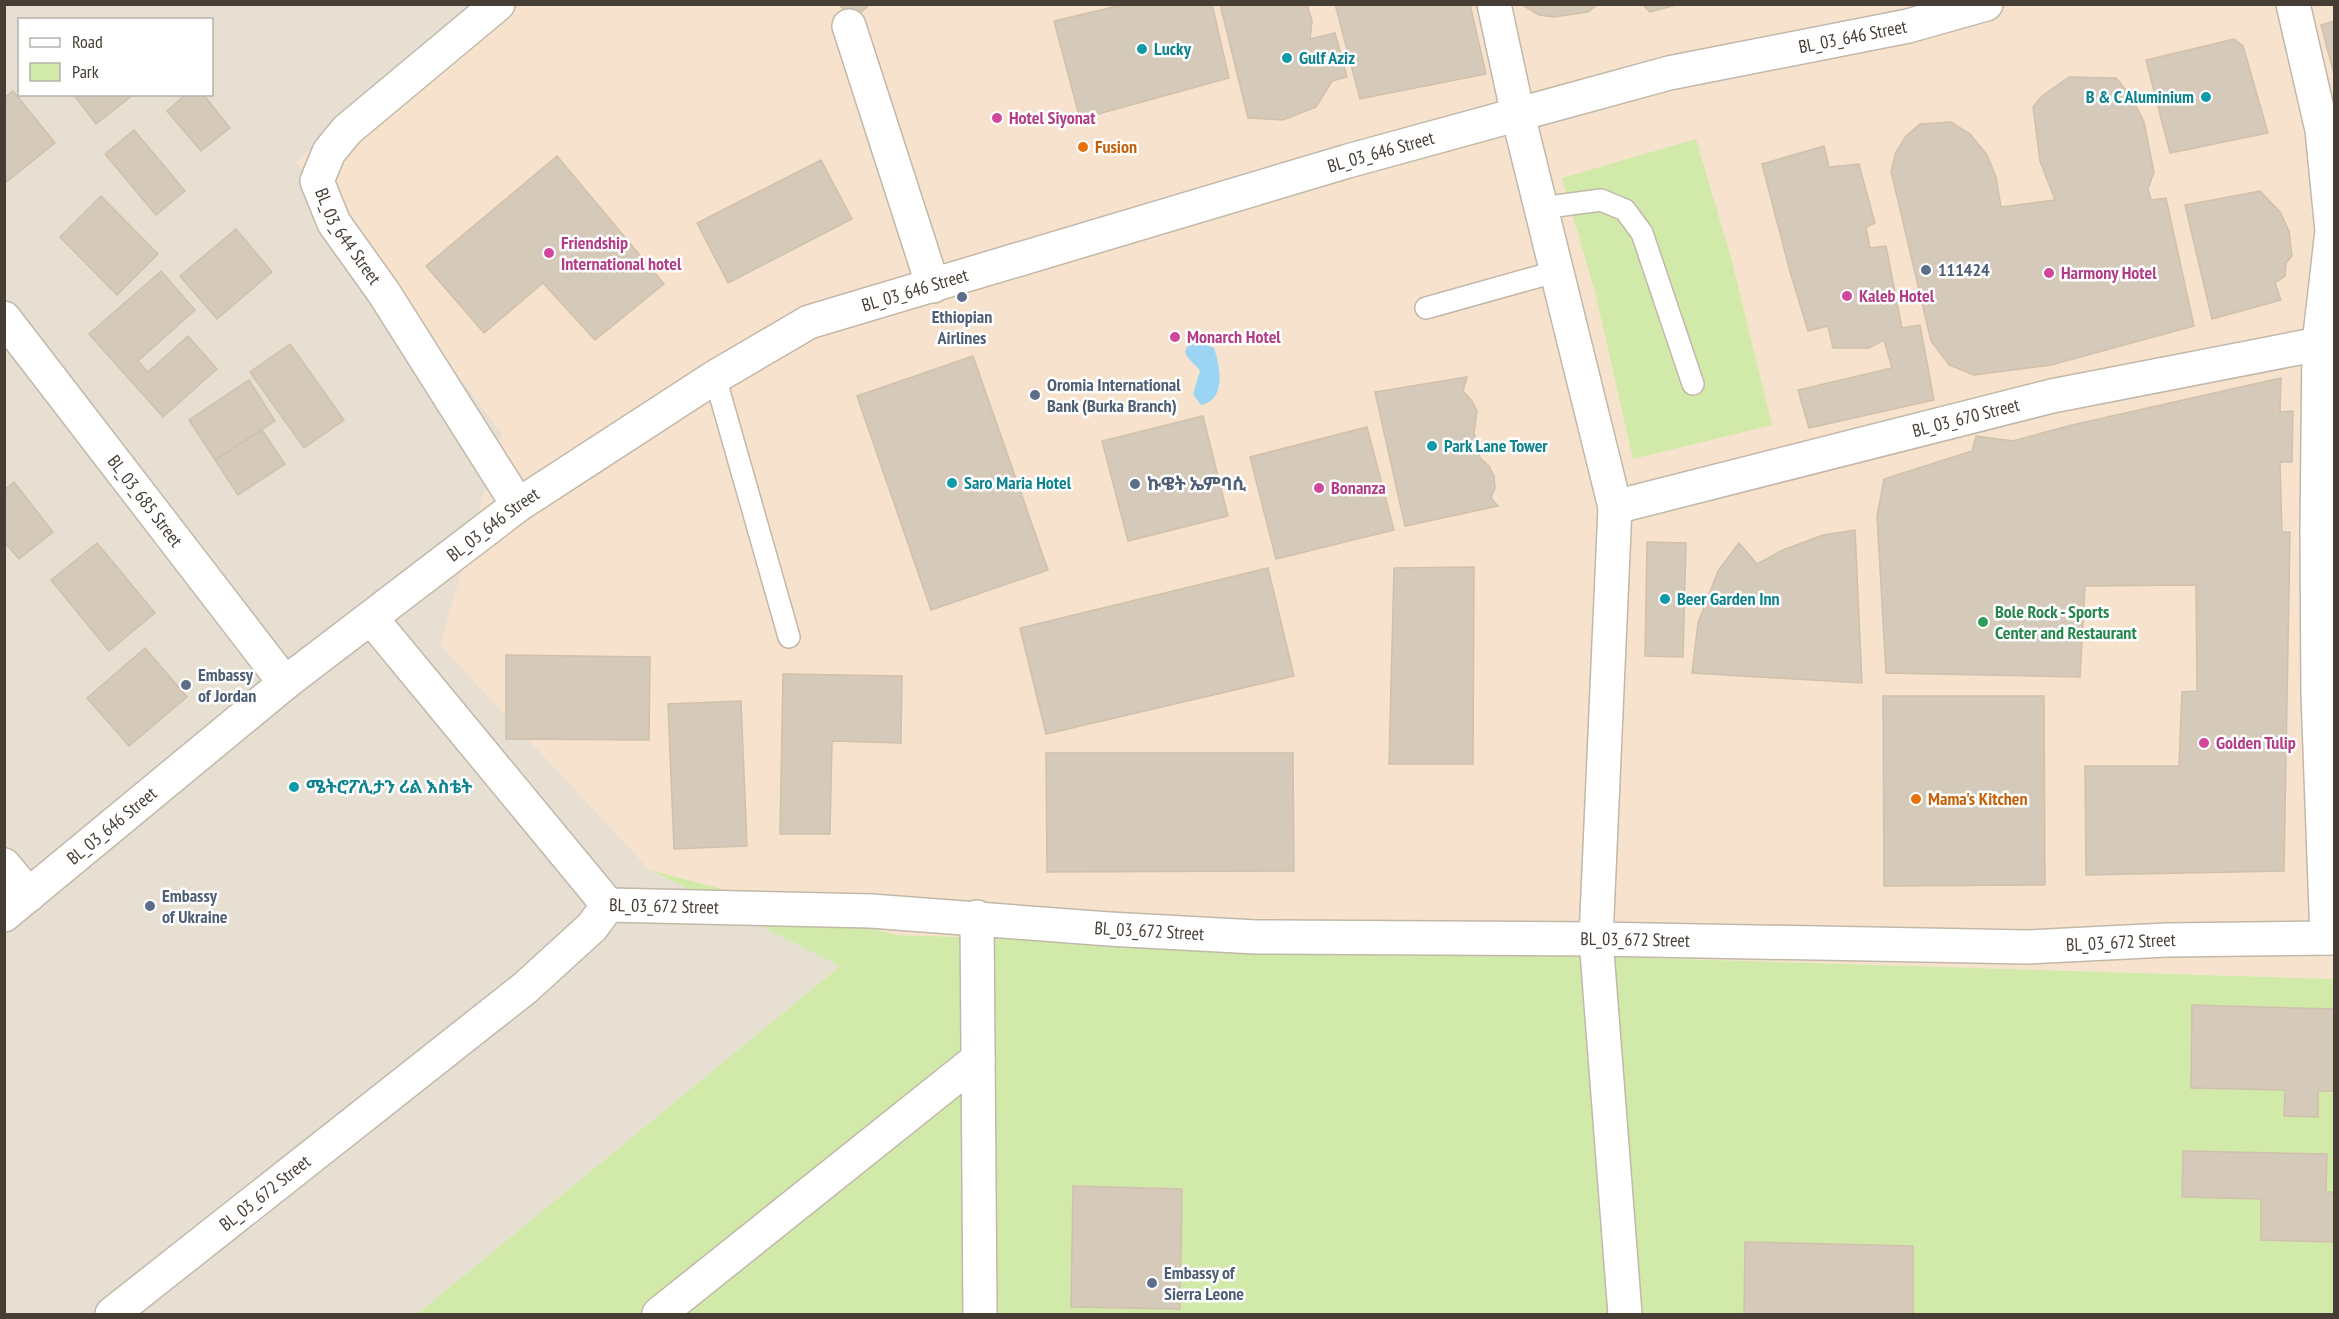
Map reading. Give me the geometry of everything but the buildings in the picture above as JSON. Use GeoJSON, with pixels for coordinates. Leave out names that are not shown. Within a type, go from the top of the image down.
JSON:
{"type":"FeatureCollection","features":[{"type":"Feature","properties":{"kind":"street","name":"BL_03_644 Street"},"geometry":{"type":"LineString","coordinates":[[498,4],[347,130],[329,152],[316,182],[334,223],[384,293],[518,506]]}},
{"type":"Feature","properties":{"kind":"street"},"geometry":{"type":"LineString","coordinates":[[1494,4],[1518,115],[1615,507],[1596,939],[1625,1314]]}},
{"type":"Feature","properties":{"kind":"street","name":"BL_03_646 Street"},"geometry":{"type":"LineString","coordinates":[[17,905],[285,683],[518,506],[714,377],[809,322],[1336,164],[1670,73],[1908,26],[1986,4]]}},
{"type":"Feature","properties":{"kind":"street"},"geometry":{"type":"LineString","coordinates":[[2293,4],[2322,130],[2332,231],[2319,344],[2318,696],[2331,938]]}},
{"type":"Feature","properties":{"kind":"street"},"geometry":{"type":"LineString","coordinates":[[849,26],[933,286]]}},
{"type":"Feature","properties":{"kind":"street","name":"BL_03_685 Street"},"geometry":{"type":"LineString","coordinates":[[4,318],[285,683]]}},
{"type":"Feature","properties":{"kind":"street","name":"BL_03_670 Street"},"geometry":{"type":"LineString","coordinates":[[1615,507],[2052,396],[2319,344]]}},
{"type":"Feature","properties":{"kind":"street"},"geometry":{"type":"LineString","coordinates":[[371,618],[608,905]]}},
{"type":"Feature","properties":{"kind":"street"},"geometry":{"type":"LineString","coordinates":[[4,865],[17,905]]}},
{"type":"Feature","properties":{"kind":"street","name":"BL_03_672 Street"},"geometry":{"type":"LineString","coordinates":[[112,1314],[525,988],[592,927],[608,905],[871,911],[977,917],[1109,929],[1256,937],[1596,939],[2028,947],[2167,940],[2331,938]]}},
{"type":"Feature","properties":{"kind":"street"},"geometry":{"type":"LineString","coordinates":[[977,917],[980,1314]]}},
{"type":"Feature","properties":{"kind":"street"},"geometry":{"type":"LineString","coordinates":[[659,1314],[978,1059]]}},
{"type":"Feature","properties":{"kind":"lane"},"geometry":{"type":"LineString","coordinates":[[1541,208],[1601,200],[1625,210],[1642,233],[1694,384]]}},
{"type":"Feature","properties":{"kind":"lane"},"geometry":{"type":"LineString","coordinates":[[1426,309],[1558,271]]}},
{"type":"Feature","properties":{"kind":"lane"},"geometry":{"type":"LineString","coordinates":[[714,377],[789,637]]}},
{"type":"Feature","properties":{"kind":"shaded area"},"geometry":{"type":"Polygon","coordinates":[[[5,5],[478,5],[296,162],[502,433],[441,645],[650,870],[840,966],[417,1314],[5,1314],[5,5]]]}},
{"type":"Feature","properties":{"kind":"shaded area"},"geometry":{"type":"Polygon","coordinates":[[[478,5],[2334,5],[2334,979],[897,935],[650,870],[440,645],[502,433],[296,162],[478,5]]]}},
{"type":"Feature","properties":{"kind":"green space"},"geometry":{"type":"Polygon","coordinates":[[[1696,139],[1731,258],[1772,425],[1633,459],[1596,296],[1562,178],[1696,139]]]}},
{"type":"Feature","properties":{"kind":"green space"},"geometry":{"type":"Polygon","coordinates":[[[650,870],[897,935],[2334,979],[2334,1314],[417,1314],[840,966],[650,870]]]}},
{"type":"Feature","properties":{"kind":"water"},"geometry":{"type":"Polygon","coordinates":[[[1199,340],[1214,348],[1220,381],[1215,397],[1201,405],[1193,394],[1200,371],[1185,351],[1199,340]]]}},
{"type":"Feature","properties":{"kind":"place","name":"Lucky"},"geometry":{"type":"Point","coordinates":[1142,49]}},
{"type":"Feature","properties":{"kind":"place","name":"Gulf Aziz"},"geometry":{"type":"Point","coordinates":[1287,58]}},
{"type":"Feature","properties":{"kind":"place","name":"B & C Aluminium"},"geometry":{"type":"Point","coordinates":[2206,97]}},
{"type":"Feature","properties":{"kind":"place","name":"Hotel Siyonat"},"geometry":{"type":"Point","coordinates":[997,118]}},
{"type":"Feature","properties":{"kind":"place","name":"Fusion"},"geometry":{"type":"Point","coordinates":[1083,147]}},
{"type":"Feature","properties":{"kind":"place","name":"Friendship International hotel"},"geometry":{"type":"Point","coordinates":[549,253]}},
{"type":"Feature","properties":{"kind":"place","name":"111424"},"geometry":{"type":"Point","coordinates":[1926,270]}},
{"type":"Feature","properties":{"kind":"place","name":"Harmony Hotel"},"geometry":{"type":"Point","coordinates":[2049,273]}},
{"type":"Feature","properties":{"kind":"place","name":"Kaleb Hotel"},"geometry":{"type":"Point","coordinates":[1847,296]}},
{"type":"Feature","properties":{"kind":"place","name":"Ethiopian Airlines"},"geometry":{"type":"Point","coordinates":[962,297]}},
{"type":"Feature","properties":{"kind":"place","name":"Monarch Hotel"},"geometry":{"type":"Point","coordinates":[1175,337]}},
{"type":"Feature","properties":{"kind":"place","name":"Oromia International Bank (Burka Branch)"},"geometry":{"type":"Point","coordinates":[1035,395]}},
{"type":"Feature","properties":{"kind":"place","name":"Park Lane Tower"},"geometry":{"type":"Point","coordinates":[1432,446]}},
{"type":"Feature","properties":{"kind":"place","name":"Saro Maria Hotel"},"geometry":{"type":"Point","coordinates":[952,483]}},
{"type":"Feature","properties":{"kind":"place","name":"ኩዌት ኤምባሲ"},"geometry":{"type":"Point","coordinates":[1135,484]}},
{"type":"Feature","properties":{"kind":"place","name":"Bonanza"},"geometry":{"type":"Point","coordinates":[1319,488]}},
{"type":"Feature","properties":{"kind":"place","name":"Beer Garden Inn"},"geometry":{"type":"Point","coordinates":[1665,599]}},
{"type":"Feature","properties":{"kind":"place","name":"Bole Rock - Sports Center and Restaurant"},"geometry":{"type":"Point","coordinates":[1983,622]}},
{"type":"Feature","properties":{"kind":"place","name":"Embassy of Jordan"},"geometry":{"type":"Point","coordinates":[186,685]}},
{"type":"Feature","properties":{"kind":"place","name":"Golden Tulip"},"geometry":{"type":"Point","coordinates":[2204,743]}},
{"type":"Feature","properties":{"kind":"place","name":"ሜትሮፖሊታን ሪል እስቴት"},"geometry":{"type":"Point","coordinates":[294,787]}},
{"type":"Feature","properties":{"kind":"place","name":"Mama's Kitchen"},"geometry":{"type":"Point","coordinates":[1916,799]}},
{"type":"Feature","properties":{"kind":"place","name":"Embassy of Ukraine"},"geometry":{"type":"Point","coordinates":[150,906]}},
{"type":"Feature","properties":{"kind":"place","name":"Embassy of Sierra Leone"},"geometry":{"type":"Point","coordinates":[1152,1283]}}]}
